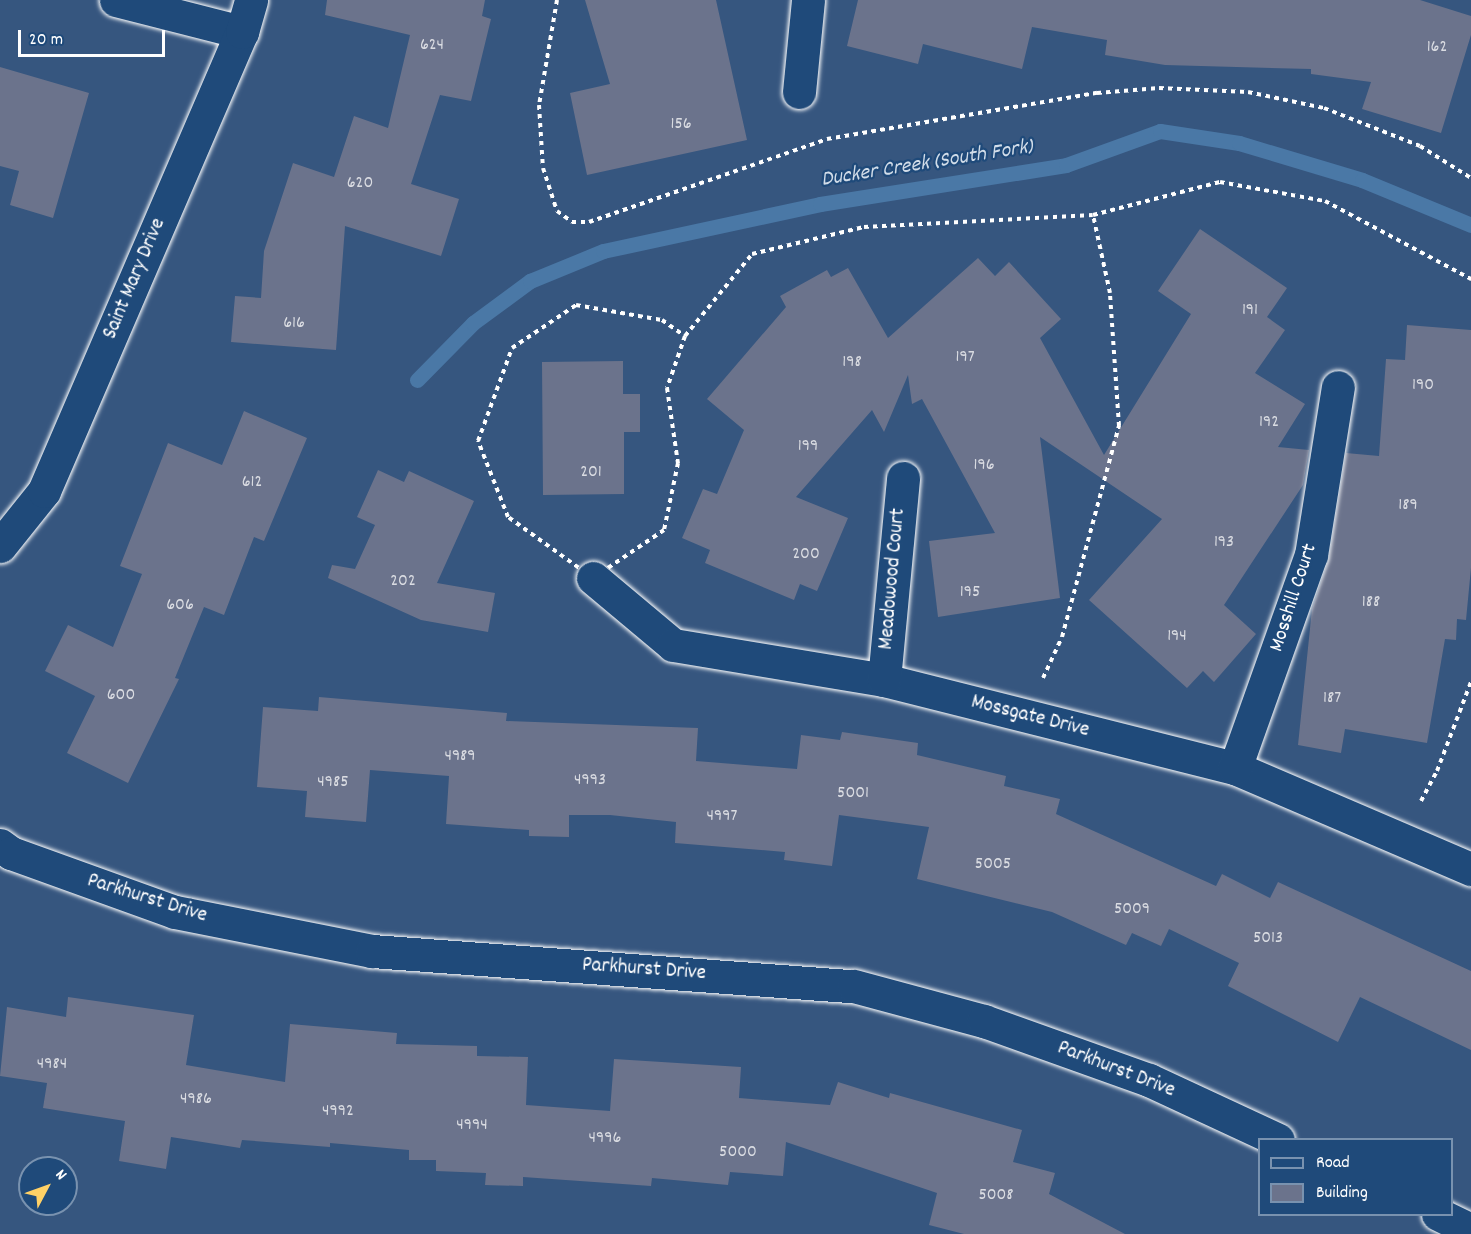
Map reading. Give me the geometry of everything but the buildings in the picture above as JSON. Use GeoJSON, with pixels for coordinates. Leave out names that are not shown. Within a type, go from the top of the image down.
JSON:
{"type":"FeatureCollection","features":[{"type":"Feature","properties":{"kind":"street"},"geometry":{"type":"LineString","coordinates":[[116,0],[242,32]]}},
{"type":"Feature","properties":{"kind":"street","name":"Saint Mary Drive"},"geometry":{"type":"LineString","coordinates":[[0,546],[44,491],[242,32],[251,0]]}},
{"type":"Feature","properties":{"kind":"street"},"geometry":{"type":"LineString","coordinates":[[799,92],[808,0]]}},
{"type":"Feature","properties":{"kind":"street","name":"Mosshill Court"},"geometry":{"type":"LineString","coordinates":[[1235,768],[1311,555],[1338,387]]}},
{"type":"Feature","properties":{"kind":"street","name":"Meadowood Court"},"geometry":{"type":"LineString","coordinates":[[884,680],[903,478]]}},
{"type":"Feature","properties":{"kind":"street","name":"Mossgate Drive"},"geometry":{"type":"LineString","coordinates":[[593,578],[673,645],[884,680],[1235,768],[1471,869]]}},
{"type":"Feature","properties":{"kind":"street","name":"Parkhurst Drive"},"geometry":{"type":"LineString","coordinates":[[0,845],[11,853],[175,912],[372,951],[854,986],[984,1021],[1149,1080],[1274,1138]]}},
{"type":"Feature","properties":{"kind":"street"},"geometry":{"type":"LineString","coordinates":[[1440,1216],[1471,1230]]}},
{"type":"Feature","properties":{"kind":"path"},"geometry":{"type":"LineString","coordinates":[[556,0],[539,105],[542,157],[557,211],[572,222],[589,222],[827,139],[1097,93],[1159,88],[1248,92],[1324,108],[1420,146],[1471,178]]}},
{"type":"Feature","properties":{"kind":"path"},"geometry":{"type":"LineString","coordinates":[[685,336],[662,320],[576,305],[512,348],[478,441],[508,517],[593,578],[664,530],[678,462],[667,388],[685,336],[752,254],[864,227],[1093,215],[1220,182],[1325,201],[1471,279]]}},
{"type":"Feature","properties":{"kind":"path"},"geometry":{"type":"LineString","coordinates":[[1026,716],[1062,637],[1119,426],[1110,293],[1093,215]]}},
{"type":"Feature","properties":{"kind":"path"},"geometry":{"type":"LineString","coordinates":[[1400,838],[1437,771],[1471,682]]}},
{"type":"Feature","properties":{"kind":"waterway","name":"Ducker Creek (South Fork)"},"geometry":{"type":"LineString","coordinates":[[417,380],[473,323],[530,281],[603,251],[820,204],[1066,165],[1160,131],[1239,143],[1362,180],[1471,225]]}}]}
